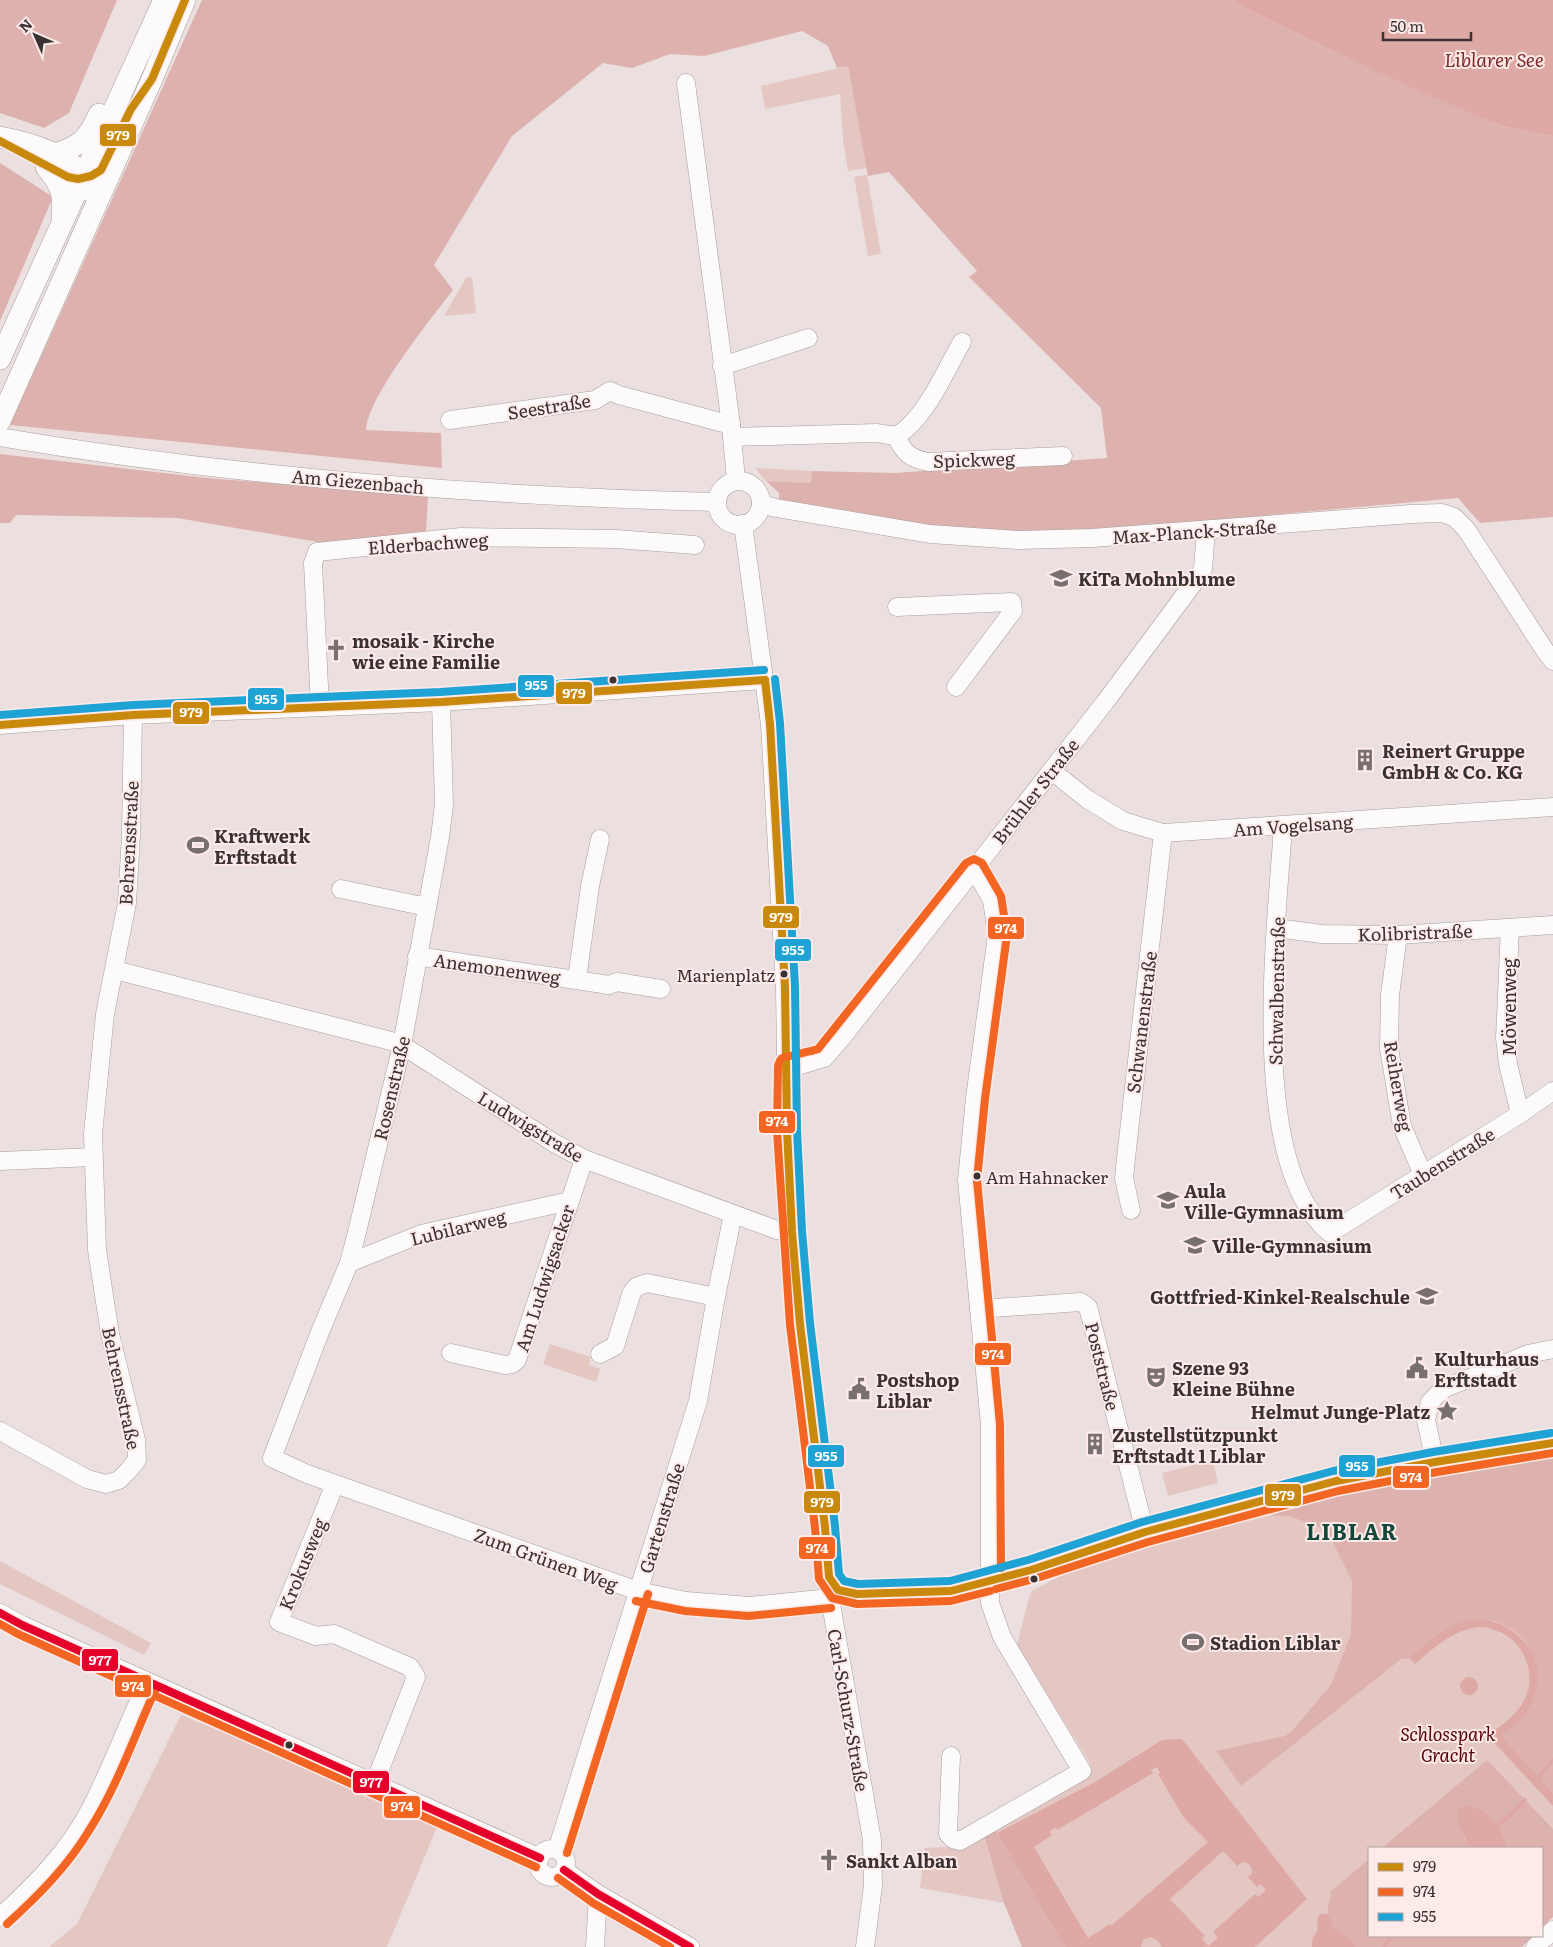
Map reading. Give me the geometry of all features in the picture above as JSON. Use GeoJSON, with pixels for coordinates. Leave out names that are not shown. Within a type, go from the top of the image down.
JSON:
{"type":"FeatureCollection","features":[{"type":"Feature","properties":{"kind":"main road"},"geometry":{"type":"LineString","coordinates":[[0,141],[50,160],[74,148],[90,134],[151,0]]}},
{"type":"Feature","properties":{"kind":"main road"},"geometry":{"type":"LineString","coordinates":[[0,359],[164,0]]}},
{"type":"Feature","properties":{"kind":"main road"},"geometry":{"type":"LineString","coordinates":[[0,422],[185,0]]}},
{"type":"Feature","properties":{"kind":"main road"},"geometry":{"type":"LineString","coordinates":[[0,137],[50,160],[68,177],[84,178],[92,176],[101,170],[130,109],[152,79]]}},
{"type":"Feature","properties":{"kind":"main road"},"geometry":{"type":"LineString","coordinates":[[50,160],[63,194],[62,226]]}},
{"type":"Feature","properties":{"kind":"main road"},"geometry":{"type":"LineString","coordinates":[[0,391],[87,197],[88,188],[84,178]]}},
{"type":"Feature","properties":{"kind":"street"},"geometry":{"type":"LineString","coordinates":[[686,83],[736,480]]}},
{"type":"Feature","properties":{"kind":"street"},"geometry":{"type":"LineString","coordinates":[[722,366],[808,338]]}},
{"type":"Feature","properties":{"kind":"street"},"geometry":{"type":"LineString","coordinates":[[731,431],[876,433],[896,436],[907,430],[922,410],[962,342]]}},
{"type":"Feature","properties":{"kind":"street","name":"Seestraße"},"geometry":{"type":"LineString","coordinates":[[450,420],[595,400],[610,390],[619,395],[731,431]]}},
{"type":"Feature","properties":{"kind":"street","name":"Spickweg"},"geometry":{"type":"LineString","coordinates":[[896,436],[907,454],[915,459],[928,462],[1063,456]]}},
{"type":"Feature","properties":{"kind":"street","name":"Am Giezenbach"},"geometry":{"type":"LineString","coordinates":[[0,437],[128,456],[313,478],[489,492],[717,502]]}},
{"type":"Feature","properties":{"kind":"street"},"geometry":{"type":"LineString","coordinates":[[736,480],[752,484],[760,496],[761,504],[756,517],[750,522],[743,524],[730,523],[725,519],[720,514],[717,502],[721,490],[736,480]]}},
{"type":"Feature","properties":{"kind":"street","name":"Max-Planck-Straße"},"geometry":{"type":"LineString","coordinates":[[761,504],[785,510],[930,534],[1019,540],[1092,538],[1442,513],[1454,517],[1466,529],[1553,661]]}},
{"type":"Feature","properties":{"kind":"street","name":"Carl-Schurz-Straße"},"geometry":{"type":"LineString","coordinates":[[743,524],[765,680],[770,734],[785,987],[788,1066],[787,1130],[792,1232],[800,1324],[825,1527],[829,1577],[834,1594],[872,1840],[874,1886],[865,1947]]}},
{"type":"Feature","properties":{"kind":"street","name":"Brühler Straße"},"geometry":{"type":"LineString","coordinates":[[788,1066],[802,1065],[824,1058],[1052,771],[1198,577],[1203,569],[1206,530]]}},
{"type":"Feature","properties":{"kind":"street","name":"Elderbachweg"},"geometry":{"type":"LineString","coordinates":[[320,707],[313,563],[317,552],[461,537],[616,539],[695,545]]}},
{"type":"Feature","properties":{"kind":"street"},"geometry":{"type":"LineString","coordinates":[[897,607],[1012,602],[1013,611],[956,687]]}},
{"type":"Feature","properties":{"kind":"street"},"geometry":{"type":"LineString","coordinates":[[0,725],[133,715],[441,702],[765,680]]}},
{"type":"Feature","properties":{"kind":"street","name":"Rosenstraße"},"geometry":{"type":"LineString","coordinates":[[272,1458],[348,1263],[402,1045],[444,804],[441,702]]}},
{"type":"Feature","properties":{"kind":"street","name":"Behrensstraße"},"geometry":{"type":"LineString","coordinates":[[0,1431],[86,1479],[106,1484],[119,1480],[137,1460],[136,1440],[110,1334],[97,1250],[93,1157],[93,1134],[105,1014],[127,903],[133,715]]}},
{"type":"Feature","properties":{"kind":"street","name":"Am Vogelsang"},"geometry":{"type":"LineString","coordinates":[[1052,771],[1087,799],[1123,821],[1163,833],[1553,806]]}},
{"type":"Feature","properties":{"kind":"street","name":"Schwalbenstraße"},"geometry":{"type":"LineString","coordinates":[[1283,826],[1276,928],[1272,1034],[1278,1110],[1284,1150],[1296,1185],[1320,1225],[1330,1233]]}},
{"type":"Feature","properties":{"kind":"street","name":"Schwanenstraße"},"geometry":{"type":"LineString","coordinates":[[1131,1210],[1124,1178],[1163,833]]}},
{"type":"Feature","properties":{"kind":"street","name":"Anemonenweg"},"geometry":{"type":"LineString","coordinates":[[577,979],[590,886],[600,839]]}},
{"type":"Feature","properties":{"kind":"street"},"geometry":{"type":"LineString","coordinates":[[951,1756],[948,1834],[952,1839],[960,1841],[1082,1771],[1002,1637],[990,1603],[990,1425],[967,1180],[975,1098],[998,935],[992,900],[974,869]]}},
{"type":"Feature","properties":{"kind":"street"},"geometry":{"type":"LineString","coordinates":[[341,889],[427,907]]}},
{"type":"Feature","properties":{"kind":"street","name":"Kolibristraße"},"geometry":{"type":"LineString","coordinates":[[1276,928],[1322,934],[1398,935],[1553,925]]}},
{"type":"Feature","properties":{"kind":"street","name":"Möwenweg"},"geometry":{"type":"LineString","coordinates":[[1510,928],[1504,1038],[1520,1114]]}},
{"type":"Feature","properties":{"kind":"street","name":"Reiherweg"},"geometry":{"type":"LineString","coordinates":[[1398,935],[1390,995],[1389,1048],[1402,1126],[1423,1175]]}},
{"type":"Feature","properties":{"kind":"street","name":"Anemonenweg"},"geometry":{"type":"LineString","coordinates":[[417,956],[609,985],[617,982],[662,988]]}},
{"type":"Feature","properties":{"kind":"street","name":"Ludwigstraße"},"geometry":{"type":"LineString","coordinates":[[115,970],[391,1040],[402,1045],[554,1142],[584,1159],[777,1230],[792,1232]]}},
{"type":"Feature","properties":{"kind":"street","name":"Taubenstraße"},"geometry":{"type":"LineString","coordinates":[[1330,1233],[1520,1114],[1553,1091]]}},
{"type":"Feature","properties":{"kind":"street"},"geometry":{"type":"LineString","coordinates":[[0,1161],[93,1157]]}},
{"type":"Feature","properties":{"kind":"street","name":"Am Ludwigsacker"},"geometry":{"type":"LineString","coordinates":[[451,1353],[505,1365],[512,1364],[517,1360],[584,1159]]}},
{"type":"Feature","properties":{"kind":"street","name":"Lubilarweg"},"geometry":{"type":"LineString","coordinates":[[348,1263],[421,1234],[570,1201]]}},
{"type":"Feature","properties":{"kind":"street","name":"Gartenstraße"},"geometry":{"type":"LineString","coordinates":[[557,1850],[698,1401],[733,1214]]}},
{"type":"Feature","properties":{"kind":"street"},"geometry":{"type":"LineString","coordinates":[[600,1354],[615,1346],[632,1292],[641,1284],[647,1283],[716,1297]]}},
{"type":"Feature","properties":{"kind":"street","name":"Poststraße"},"geometry":{"type":"LineString","coordinates":[[979,1309],[1081,1302],[1088,1307],[1144,1532]]}},
{"type":"Feature","properties":{"kind":"street"},"geometry":{"type":"LineString","coordinates":[[1435,1462],[1426,1420],[1430,1402],[1443,1389],[1528,1354],[1553,1349]]}},
{"type":"Feature","properties":{"kind":"street","name":"Zum Grünen Weg"},"geometry":{"type":"LineString","coordinates":[[272,1458],[335,1484],[638,1592],[686,1601],[749,1606],[834,1594],[951,1591],[991,1581],[1144,1532],[1336,1481],[1435,1462],[1553,1443]]}},
{"type":"Feature","properties":{"kind":"street","name":"Krokusweg"},"geometry":{"type":"LineString","coordinates":[[335,1484],[279,1622],[316,1636],[334,1634],[410,1667],[416,1677],[375,1782]]}},
{"type":"Feature","properties":{"kind":"street"},"geometry":{"type":"LineString","coordinates":[[0,1613],[22,1625],[375,1782],[540,1858]]}},
{"type":"Feature","properties":{"kind":"street"},"geometry":{"type":"LineString","coordinates":[[0,1917],[31,1888],[63,1851],[90,1810],[148,1682]]}},
{"type":"Feature","properties":{"kind":"street"},"geometry":{"type":"LineString","coordinates":[[549,1850],[557,1850],[563,1854],[566,1860],[564,1870],[561,1874],[553,1877],[544,1874],[539,1866],[540,1858],[549,1850]]}},
{"type":"Feature","properties":{"kind":"street"},"geometry":{"type":"LineString","coordinates":[[564,1870],[598,1894],[690,1947]]}},
{"type":"Feature","properties":{"kind":"street"},"geometry":{"type":"LineString","coordinates":[[595,1947],[598,1894]]}},
{"type":"Feature","properties":{"kind":"street"},"geometry":{"type":"LineString","coordinates":[[1535,1947],[1553,1930]]}},
{"type":"Feature","properties":{"kind":"green space"},"geometry":{"type":"Polygon","coordinates":[[[848,66],[867,168],[848,171],[843,140],[840,94],[765,109],[761,86],[848,66]]]}},
{"type":"Feature","properties":{"kind":"green space"},"geometry":{"type":"Polygon","coordinates":[[[867,175],[881,254],[868,256],[854,177],[867,175]]]}},
{"type":"Feature","properties":{"kind":"green space"},"geometry":{"type":"Polygon","coordinates":[[[472,277],[476,313],[444,316],[466,278],[472,277]]]}},
{"type":"Feature","properties":{"kind":"green space"},"geometry":{"type":"Polygon","coordinates":[[[755,468],[812,471],[812,483],[766,481],[755,468]]]}},
{"type":"Feature","properties":{"kind":"green space"},"geometry":{"type":"Polygon","coordinates":[[[550,1344],[591,1357],[589,1365],[600,1369],[596,1382],[543,1364],[550,1344]]]}},
{"type":"Feature","properties":{"kind":"green space","name":"Schlosspark Gracht"},"geometry":{"type":"Polygon","coordinates":[[[1553,1454],[1553,1916],[1543,1847],[1368,1847],[1368,1937],[1520,1947],[1022,1947],[1003,1899],[1004,1903],[920,1888],[925,1848],[947,1847],[984,1834],[1092,1771],[1089,1762],[1017,1645],[1032,1591],[1082,1564],[1279,1503],[1553,1454]]]}},
{"type":"Feature","properties":{"kind":"green space"},"geometry":{"type":"Polygon","coordinates":[[[1213,1460],[1218,1483],[1168,1496],[1162,1473],[1213,1460]]]}},
{"type":"Feature","properties":{"kind":"green space"},"geometry":{"type":"Polygon","coordinates":[[[0,1561],[151,1643],[144,1655],[0,1584],[0,1561]]]}},
{"type":"Feature","properties":{"kind":"green space"},"geometry":{"type":"Polygon","coordinates":[[[181,1715],[265,1749],[438,1825],[387,1947],[49,1947],[77,1924],[181,1715]]]}},
{"type":"Feature","properties":{"kind":"shaded area"},"geometry":{"type":"Polygon","coordinates":[[[0,0],[117,0],[69,113],[44,128],[0,113],[0,0]]]}},
{"type":"Feature","properties":{"kind":"shaded area"},"geometry":{"type":"Polygon","coordinates":[[[202,0],[1233,0],[1251,11],[1335,52],[1504,127],[1553,136],[1553,517],[1480,523],[1458,498],[1095,531],[988,534],[804,506],[779,499],[779,493],[766,481],[811,483],[812,471],[895,473],[1107,458],[1101,408],[969,277],[977,271],[889,172],[868,176],[848,66],[837,68],[828,46],[802,31],[704,56],[670,54],[632,68],[603,63],[512,136],[434,265],[453,290],[402,358],[377,398],[369,415],[366,430],[441,433],[442,468],[10,425],[202,0]]]}},
{"type":"Feature","properties":{"kind":"shaded area"},"geometry":{"type":"Polygon","coordinates":[[[0,163],[53,197],[0,321],[0,163]]]}},
{"type":"Feature","properties":{"kind":"shaded area"},"geometry":{"type":"Polygon","coordinates":[[[0,454],[207,478],[428,496],[426,531],[330,544],[177,518],[16,515],[10,523],[0,523],[0,454]]]}},
{"type":"Feature","properties":{"kind":"shaded area"},"geometry":{"type":"Polygon","coordinates":[[[1553,1452],[1553,1793],[1500,1736],[1528,1710],[1534,1658],[1525,1641],[1516,1632],[1495,1621],[1487,1620],[1431,1639],[1409,1658],[1401,1659],[1241,1786],[1216,1751],[1285,1736],[1291,1732],[1331,1685],[1351,1634],[1352,1581],[1326,1529],[1288,1516],[1256,1514],[1288,1501],[1337,1488],[1429,1471],[1553,1452]]]}},
{"type":"Feature","properties":{"kind":"shaded area"},"geometry":{"type":"Polygon","coordinates":[[[1487,1760],[1553,1829],[1553,1917],[1543,1926],[1543,1847],[1507,1847],[1497,1825],[1485,1812],[1477,1808],[1470,1806],[1462,1807],[1463,1835],[1469,1847],[1383,1847],[1487,1760]]]}},
{"type":"Feature","properties":{"kind":"shaded area"},"geometry":{"type":"Polygon","coordinates":[[[995,1827],[1065,1947],[1022,1947],[1004,1903],[984,1834],[995,1827]]]}},
{"type":"Feature","properties":{"kind":"shaded area"},"geometry":{"type":"Polygon","coordinates":[[[1368,1860],[1368,1937],[1532,1937],[1522,1947],[1356,1947],[1352,1940],[1334,1929],[1327,1914],[1331,1891],[1368,1860]]]}},
{"type":"Feature","properties":{"kind":"water","name":"Liblarer See"},"geometry":{"type":"Polygon","coordinates":[[[1233,0],[1553,0],[1553,136],[1504,127],[1424,93],[1335,52],[1251,11],[1233,0]]]}},
{"type":"Feature","properties":{"kind":"water"},"geometry":{"type":"Polygon","coordinates":[[[1479,1619],[1494,1622],[1519,1636],[1528,1647],[1534,1659],[1538,1672],[1537,1687],[1532,1702],[1522,1717],[1501,1736],[1553,1793],[1553,1806],[1488,1736],[1513,1715],[1526,1697],[1529,1687],[1528,1665],[1518,1646],[1500,1632],[1489,1628],[1471,1628],[1445,1640],[1415,1664],[1409,1658],[1449,1627],[1479,1619]]]}},
{"type":"Feature","properties":{"kind":"water"},"geometry":{"type":"Polygon","coordinates":[[[1469,1677],[1475,1680],[1478,1686],[1475,1692],[1469,1695],[1463,1692],[1460,1686],[1463,1680],[1469,1677]]]}},
{"type":"Feature","properties":{"kind":"water"},"geometry":{"type":"Polygon","coordinates":[[[1182,1739],[1307,1899],[1255,1947],[1162,1947],[1157,1940],[1150,1937],[1143,1940],[1141,1947],[1065,1947],[997,1833],[1095,1782],[1162,1740],[1182,1739]],[[1157,1767],[1151,1770],[1153,1773],[1057,1830],[1056,1827],[1050,1831],[1052,1835],[1034,1847],[1088,1938],[1110,1924],[1111,1926],[1208,1842],[1184,1818],[1158,1774],[1160,1773],[1157,1767]],[[1223,1851],[1170,1899],[1205,1936],[1202,1938],[1208,1946],[1218,1938],[1213,1932],[1255,1894],[1258,1897],[1266,1890],[1260,1884],[1257,1887],[1248,1877],[1252,1873],[1250,1865],[1242,1862],[1237,1866],[1223,1851]]]}},
{"type":"Feature","properties":{"kind":"water"},"geometry":{"type":"Polygon","coordinates":[[[1469,1805],[1476,1807],[1489,1816],[1499,1828],[1507,1847],[1470,1847],[1458,1823],[1458,1812],[1462,1807],[1469,1805]]]}},
{"type":"Feature","properties":{"kind":"water"},"geometry":{"type":"Polygon","coordinates":[[[1320,1914],[1327,1914],[1334,1929],[1352,1940],[1356,1947],[1312,1947],[1312,1940],[1317,1932],[1317,1920],[1320,1914]]]}},
{"type":"Feature","properties":{"kind":"waterway"},"geometry":{"type":"LineString","coordinates":[[1538,1778],[1553,1760]]}},
{"type":"Feature","properties":{"kind":"waterway"},"geometry":{"type":"LineString","coordinates":[[1498,1826],[1525,1800]]}},
{"type":"Feature","properties":{"kind":"waterway"},"geometry":{"type":"LineString","coordinates":[[1384,1947],[1391,1937]]}},
{"type":"Feature","properties":{"kind":"transit line","name":"979"},"geometry":{"type":"LineString","coordinates":[[0,141],[68,177],[78,179],[91,176],[101,170],[131,109],[152,79],[185,0]]}},
{"type":"Feature","properties":{"kind":"transit line","name":"955"},"geometry":{"type":"LineString","coordinates":[[0,715],[133,705],[440,692],[764,670]]}},
{"type":"Feature","properties":{"kind":"transit line","name":"955"},"geometry":{"type":"LineString","coordinates":[[775,679],[780,723],[795,986],[797,1130],[802,1231],[810,1323],[835,1526],[839,1574],[844,1581],[858,1584],[950,1581],[1028,1560],[1142,1522],[1333,1471],[1433,1452],[1551,1433]]}},
{"type":"Feature","properties":{"kind":"transit line","name":"979"},"geometry":{"type":"LineString","coordinates":[[765,680],[770,724],[785,987],[787,1130],[792,1232],[800,1324],[825,1527],[829,1577],[838,1590],[857,1594],[951,1591],[1031,1570],[1145,1532],[1336,1481],[1435,1462],[1553,1443]]}},
{"type":"Feature","properties":{"kind":"transit line","name":"979"},"geometry":{"type":"LineString","coordinates":[[0,725],[133,715],[441,702],[765,680]]}},
{"type":"Feature","properties":{"kind":"transit line","name":"974"},"geometry":{"type":"LineString","coordinates":[[990,1591],[951,1601],[857,1604],[832,1598],[819,1579],[815,1528],[790,1325],[777,1131],[778,1066],[780,1060],[784,1057],[818,1049],[966,863],[974,859],[982,863],[1001,896],[1007,935],[985,1099],[977,1180],[1000,1424],[1001,1568]]}},
{"type":"Feature","properties":{"kind":"transit line","name":"974"},"geometry":{"type":"LineString","coordinates":[[996,1589],[1034,1579],[1148,1542],[1338,1491],[1553,1453]]}},
{"type":"Feature","properties":{"kind":"transit line","name":"974"},"geometry":{"type":"LineString","coordinates":[[567,1853],[648,1594]]}},
{"type":"Feature","properties":{"kind":"transit line","name":"974"},"geometry":{"type":"LineString","coordinates":[[636,1601],[685,1611],[748,1616],[831,1608]]}},
{"type":"Feature","properties":{"kind":"transit line","name":"977"},"geometry":{"type":"LineString","coordinates":[[0,1613],[22,1625],[540,1858]]}},
{"type":"Feature","properties":{"kind":"transit line","name":"974"},"geometry":{"type":"LineString","coordinates":[[0,1624],[18,1634],[536,1867]]}},
{"type":"Feature","properties":{"kind":"transit line","name":"974"},"geometry":{"type":"LineString","coordinates":[[7,1924],[52,1880],[72,1856],[90,1829],[118,1777],[157,1686]]}},
{"type":"Feature","properties":{"kind":"transit line","name":"977"},"geometry":{"type":"LineString","coordinates":[[564,1870],[598,1894],[690,1947]]}},
{"type":"Feature","properties":{"kind":"transit line","name":"974"},"geometry":{"type":"LineString","coordinates":[[558,1878],[593,1903],[670,1947]]}},
{"type":"Feature","properties":{"kind":"place","name":"KiTa Mohnblume"},"geometry":{"type":"Point","coordinates":[1061,578]}},
{"type":"Feature","properties":{"kind":"place","name":"mosaik - Kirche wie eine Familie"},"geometry":{"type":"Point","coordinates":[336,650]}},
{"type":"Feature","properties":{"kind":"place","name":"Reinert Gruppe GmbH & Co. KG"},"geometry":{"type":"Point","coordinates":[1365,760]}},
{"type":"Feature","properties":{"kind":"place","name":"Kraftwerk Erftstadt"},"geometry":{"type":"Point","coordinates":[198,845]}},
{"type":"Feature","properties":{"kind":"place","name":"Marienplatz"},"geometry":{"type":"Point","coordinates":[784,974]}},
{"type":"Feature","properties":{"kind":"place","name":"Am Hahnacker"},"geometry":{"type":"Point","coordinates":[977,1176]}},
{"type":"Feature","properties":{"kind":"place","name":"Aula Ville-Gymnasium"},"geometry":{"type":"Point","coordinates":[1168,1200]}},
{"type":"Feature","properties":{"kind":"place","name":"Ville-Gymnasium"},"geometry":{"type":"Point","coordinates":[1195,1245]}},
{"type":"Feature","properties":{"kind":"place","name":"Gottfried-Kinkel-Realschule"},"geometry":{"type":"Point","coordinates":[1427,1296]}},
{"type":"Feature","properties":{"kind":"place","name":"Kulturhaus Erftstadt"},"geometry":{"type":"Point","coordinates":[1417,1368]}},
{"type":"Feature","properties":{"kind":"place","name":"Szene 93 Kleine Bühne"},"geometry":{"type":"Point","coordinates":[1156,1377]}},
{"type":"Feature","properties":{"kind":"place","name":"Postshop Liblar"},"geometry":{"type":"Point","coordinates":[859,1389]}},
{"type":"Feature","properties":{"kind":"place","name":"Helmut Junge-Platz"},"geometry":{"type":"Point","coordinates":[1447,1411]}},
{"type":"Feature","properties":{"kind":"place","name":"Zustellstützpunkt Erftstadt 1 Liblar"},"geometry":{"type":"Point","coordinates":[1095,1444]}},
{"type":"Feature","properties":{"kind":"place","name":"Stadion Liblar"},"geometry":{"type":"Point","coordinates":[1193,1642]}},
{"type":"Feature","properties":{"kind":"place","name":"Sankt Alban"},"geometry":{"type":"Point","coordinates":[829,1860]}},
{"type":"Feature","properties":{"kind":"district","name":"LIBLAR"},"geometry":{"type":"Point","coordinates":[1352,1530]}}]}
